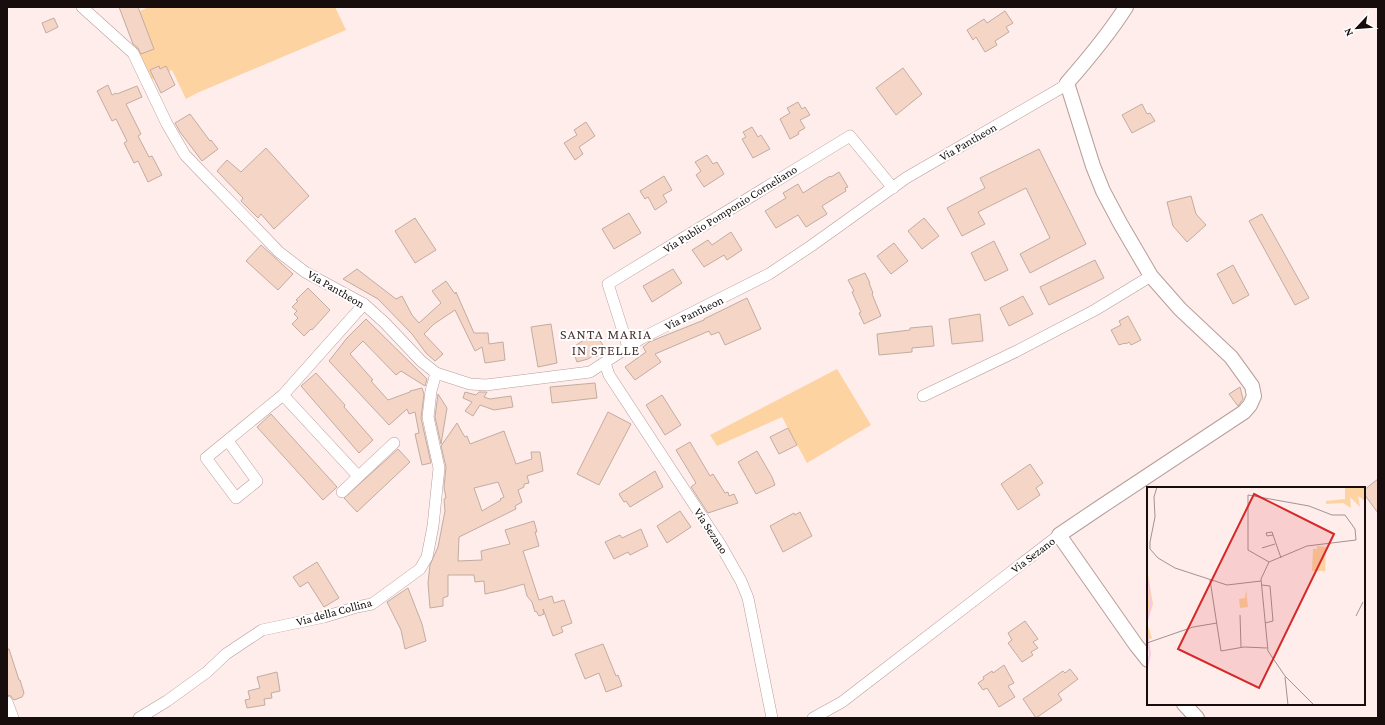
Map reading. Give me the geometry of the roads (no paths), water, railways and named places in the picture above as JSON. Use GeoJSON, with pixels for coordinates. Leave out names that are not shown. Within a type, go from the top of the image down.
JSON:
{"type":"FeatureCollection","features":[{"type":"Feature","properties":{"kind":"street","name":"Via Pantheon"},"geometry":{"type":"LineString","coordinates":[[82,7],[133,53],[167,124],[185,155],[279,252],[305,272],[364,304],[385,323],[421,361],[436,373],[470,384],[486,385],[590,372],[642,338],[769,274],[912,174],[1061,88],[1067,83]]}},
{"type":"Feature","properties":{"kind":"street"},"geometry":{"type":"LineString","coordinates":[[923,396],[1017,351],[1095,310],[1151,276],[1124,230],[1093,166],[1067,83],[1082,66],[1126,7]]}},
{"type":"Feature","properties":{"kind":"street","name":"Via Publio Pomponio Corneliano"},"geometry":{"type":"LineString","coordinates":[[628,347],[608,284],[850,136],[893,188]]}},
{"type":"Feature","properties":{"kind":"street","name":"Via Sezano"},"geometry":{"type":"LineString","coordinates":[[813,718],[842,702],[1059,535],[1244,412],[1250,405],[1254,396],[1252,386],[1231,357],[1180,309],[1151,276]]}},
{"type":"Feature","properties":{"kind":"street"},"geometry":{"type":"LineString","coordinates":[[228,441],[257,481],[236,498],[206,458],[283,395],[364,304]]}},
{"type":"Feature","properties":{"kind":"street","name":"Via Sezano"},"geometry":{"type":"LineString","coordinates":[[604,363],[609,375],[720,544],[741,581],[748,598],[772,718]]}},
{"type":"Feature","properties":{"kind":"street","name":"Via della Collina"},"geometry":{"type":"LineString","coordinates":[[140,718],[167,701],[207,672],[226,654],[262,630],[324,617],[372,604],[420,569],[427,557],[429,549],[439,468],[428,417],[431,390],[436,373]]}},
{"type":"Feature","properties":{"kind":"street"},"geometry":{"type":"LineString","coordinates":[[283,395],[358,476]]}},
{"type":"Feature","properties":{"kind":"street"},"geometry":{"type":"LineString","coordinates":[[342,492],[394,443]]}},
{"type":"Feature","properties":{"kind":"street"},"geometry":{"type":"LineString","coordinates":[[1059,535],[1147,659]]}},
{"type":"Feature","properties":{"kind":"street"},"geometry":{"type":"LineString","coordinates":[[7,702],[13,718]]}},
{"type":"Feature","properties":{"kind":"street"},"geometry":{"type":"LineString","coordinates":[[1185,705],[1197,718]]}},
{"type":"Feature","properties":{"kind":"district","name":"SANTA MARIA IN STELLE"},"geometry":{"type":"Point","coordinates":[606,342]}}]}
